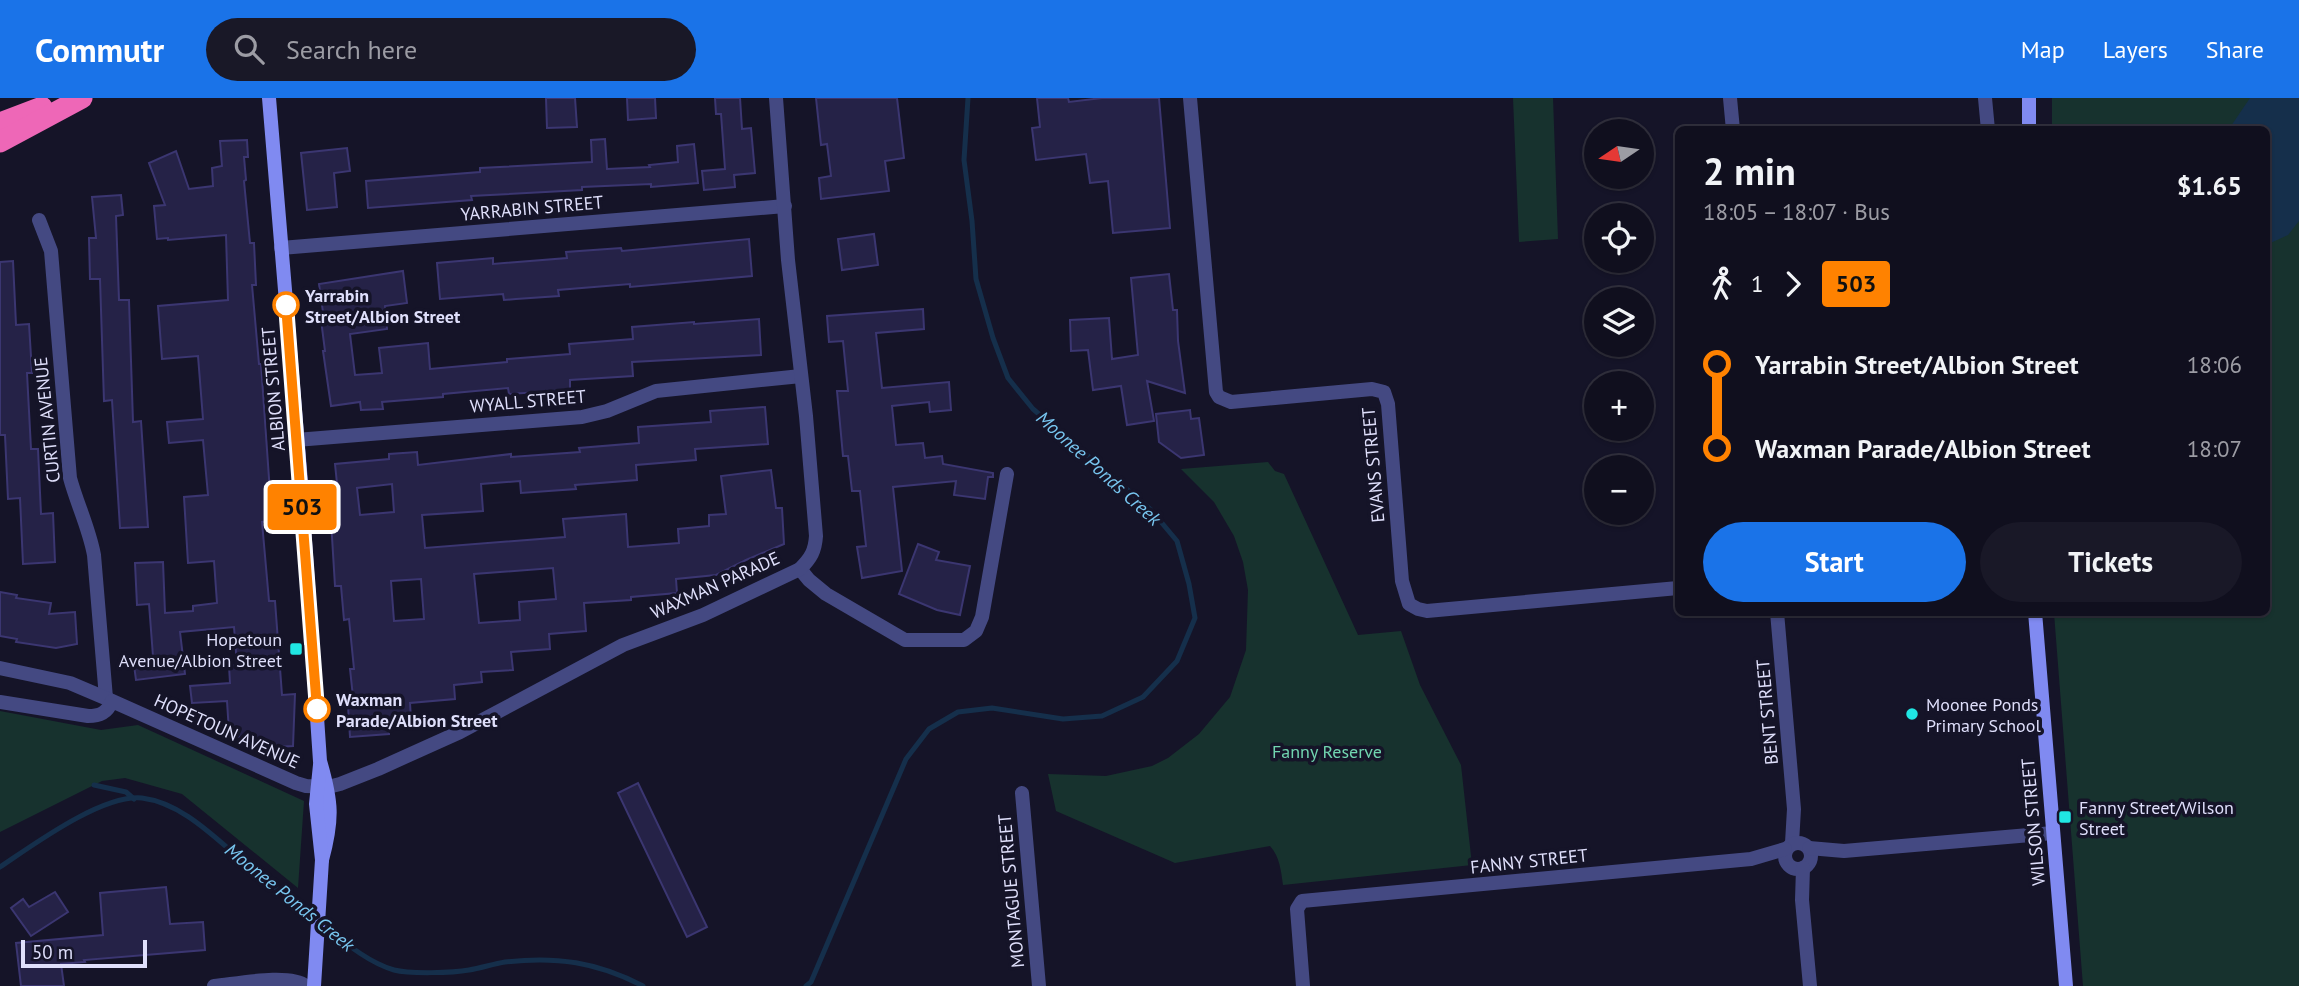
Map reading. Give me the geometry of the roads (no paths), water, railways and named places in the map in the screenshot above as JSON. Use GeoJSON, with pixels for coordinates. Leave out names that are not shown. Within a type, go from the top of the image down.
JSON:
{"type":"FeatureCollection","features":[{"type":"Feature","properties":{"kind":"highway"},"geometry":{"type":"LineString","coordinates":[[0,123],[67,98]]}},
{"type":"Feature","properties":{"kind":"highway"},"geometry":{"type":"LineString","coordinates":[[0,142],[82,98]]}},
{"type":"Feature","properties":{"kind":"street","name":"WAXMAN PARADE"},"geometry":{"type":"LineString","coordinates":[[322,787],[340,784],[378,769],[460,732],[623,646],[702,615],[800,569],[811,558],[815,550],[816,536],[788,260],[776,98]]}},
{"type":"Feature","properties":{"kind":"street","name":"EVANS STREET"},"geometry":{"type":"LineString","coordinates":[[1190,98],[1216,392],[1219,397],[1231,402],[1372,389],[1384,392],[1388,404],[1402,581],[1409,604],[1427,611],[1675,588]]}},
{"type":"Feature","properties":{"kind":"street"},"geometry":{"type":"LineString","coordinates":[[1730,98],[1733,126]]}},
{"type":"Feature","properties":{"kind":"street"},"geometry":{"type":"LineString","coordinates":[[1985,98],[1988,126]]}},
{"type":"Feature","properties":{"kind":"street"},"geometry":{"type":"LineString","coordinates":[[2029,98],[2029,126]]}},
{"type":"Feature","properties":{"kind":"street","name":"ALBION STREET"},"geometry":{"type":"LineString","coordinates":[[269,102],[322,787],[331,816],[321,860],[314,986]]}},
{"type":"Feature","properties":{"kind":"street","name":"YARRABIN STREET"},"geometry":{"type":"LineString","coordinates":[[281,248],[785,206]]}},
{"type":"Feature","properties":{"kind":"street","name":"CURTIN AVENUE"},"geometry":{"type":"LineString","coordinates":[[40,220],[51,251],[70,478],[91,536],[109,699]]}},
{"type":"Feature","properties":{"kind":"street","name":"WYALL STREET"},"geometry":{"type":"LineString","coordinates":[[296,440],[582,417],[607,411],[656,391],[801,376]]}},
{"type":"Feature","properties":{"kind":"street"},"geometry":{"type":"LineString","coordinates":[[800,569],[826,594],[905,640],[964,640],[976,631],[982,617],[1007,474]]}},
{"type":"Feature","properties":{"kind":"street","name":"BENT STREET"},"geometry":{"type":"LineString","coordinates":[[1777,616],[1810,986]]}},
{"type":"Feature","properties":{"kind":"street","name":"WILSON STREET"},"geometry":{"type":"LineString","coordinates":[[2035,616],[2066,986]]}},
{"type":"Feature","properties":{"kind":"street","name":"HOPETOUN AVENUE"},"geometry":{"type":"LineString","coordinates":[[0,668],[70,683],[296,783],[322,787]]}},
{"type":"Feature","properties":{"kind":"street"},"geometry":{"type":"LineString","coordinates":[[0,702],[88,716],[102,714],[108,710],[109,699]]}},
{"type":"Feature","properties":{"kind":"street","name":"MONTAGUE STREET"},"geometry":{"type":"LineString","coordinates":[[1022,793],[1039,986]]}},
{"type":"Feature","properties":{"kind":"street","name":"FANNY STREET"},"geometry":{"type":"LineString","coordinates":[[1303,986],[1297,909],[1302,901],[2053,833]]}},
{"type":"Feature","properties":{"kind":"street"},"geometry":{"type":"LineString","coordinates":[[214,986],[282,980],[301,982],[306,986]]}},
{"type":"Feature","properties":{"kind":"water"},"geometry":{"type":"Polygon","coordinates":[[[2250,98],[2299,98],[2299,221],[2288,235],[2270,243],[2270,126],[2231,126],[2250,98]]]}},
{"type":"Feature","properties":{"kind":"waterway","name":"Moonee Ponds Creek"},"geometry":{"type":"LineString","coordinates":[[806,986],[811,982],[906,759],[929,729],[958,712],[992,708],[1063,719],[1102,716],[1143,697],[1177,661],[1195,618],[1177,541],[1151,510],[1033,409],[1008,378],[976,279],[964,160],[968,98]]}},
{"type":"Feature","properties":{"kind":"waterway"},"geometry":{"type":"LineString","coordinates":[[94,785],[126,792],[134,799]]}},
{"type":"Feature","properties":{"kind":"waterway","name":"Moonee Ponds Creek"},"geometry":{"type":"LineString","coordinates":[[0,867],[88,812],[126,799],[142,798],[171,807],[197,822],[345,942],[364,956],[394,970],[442,972],[524,960],[559,961],[593,966],[643,986]]}},
{"type":"Feature","properties":{"kind":"place","name":"Yarrabin Street/Albion Street"},"geometry":{"type":"Point","coordinates":[286,305]}},
{"type":"Feature","properties":{"kind":"place","name":"Hopetoun Avenue/Albion Street"},"geometry":{"type":"Point","coordinates":[296,649]}},
{"type":"Feature","properties":{"kind":"place","name":"Waxman Parade/Albion Street"},"geometry":{"type":"Point","coordinates":[317,709]}},
{"type":"Feature","properties":{"kind":"place","name":"Moonee Ponds Primary School"},"geometry":{"type":"Point","coordinates":[1912,714]}},
{"type":"Feature","properties":{"kind":"place","name":"Fanny Street/Wilson Street"},"geometry":{"type":"Point","coordinates":[2065,817]}},
{"type":"Feature","properties":{"kind":"park label","name":"Fanny Reserve"},"geometry":{"type":"Point","coordinates":[1327,751]}}]}
